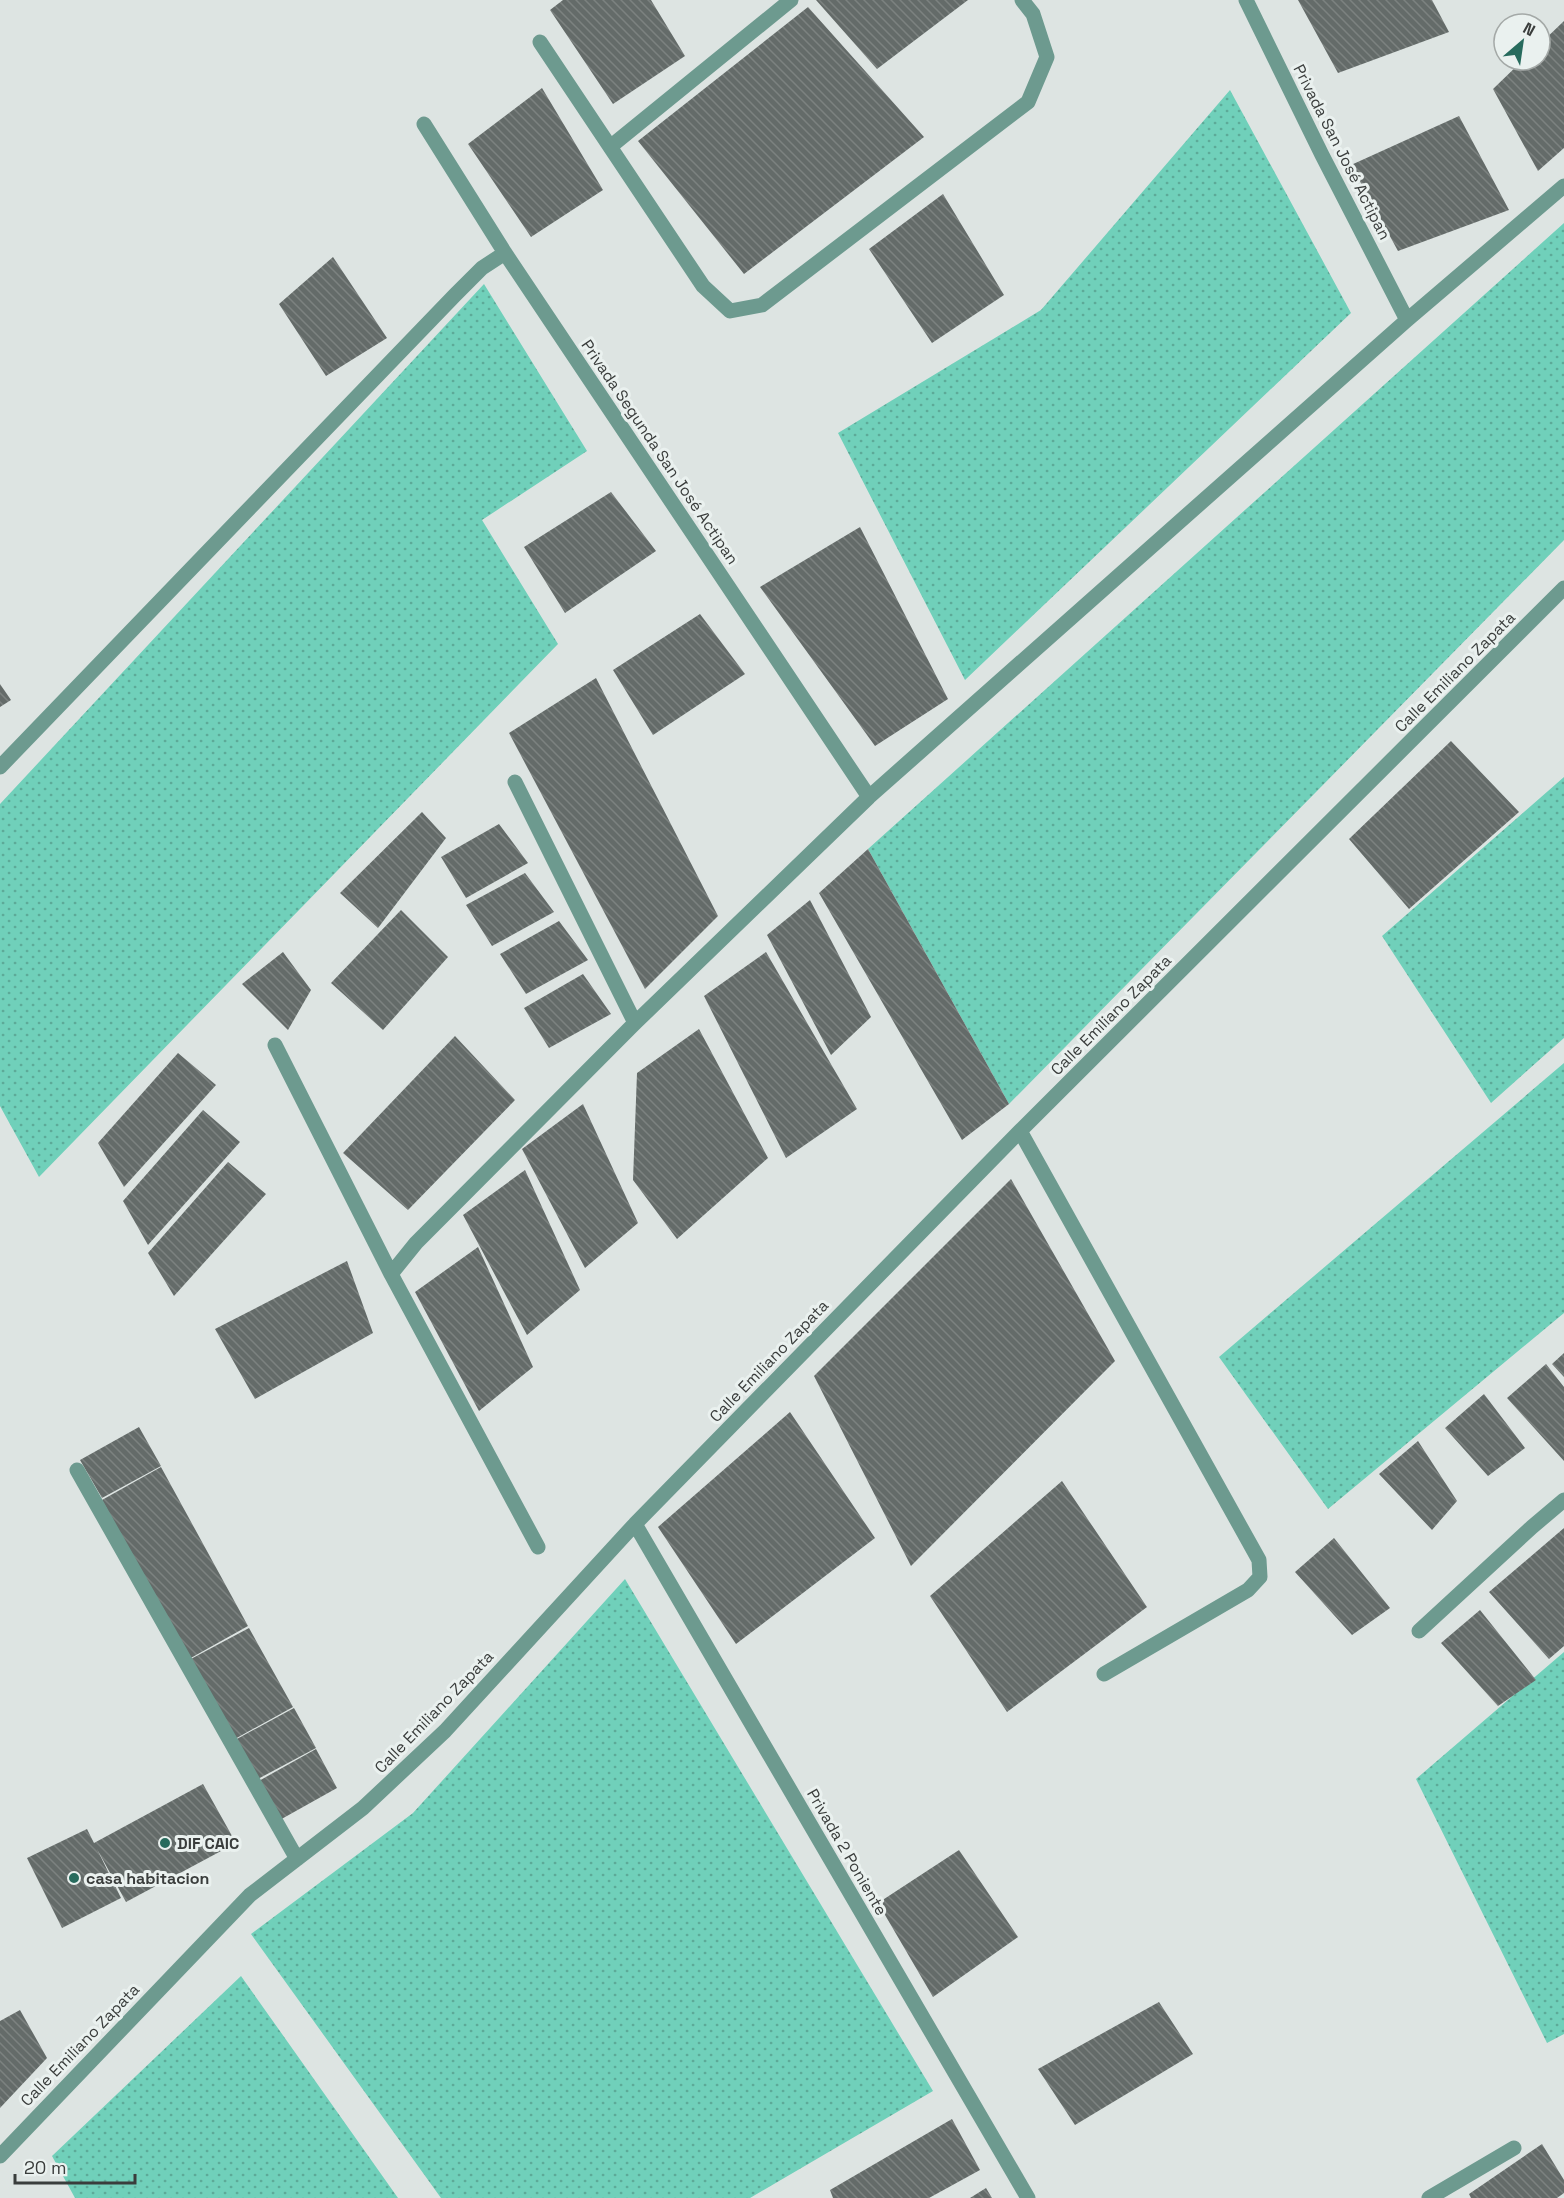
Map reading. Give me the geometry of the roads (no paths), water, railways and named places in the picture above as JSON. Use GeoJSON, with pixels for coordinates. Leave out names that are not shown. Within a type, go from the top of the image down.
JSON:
{"type":"FeatureCollection","features":[{"type":"Feature","properties":{"kind":"street"},"geometry":{"type":"LineString","coordinates":[[610,147],[791,0]]}},
{"type":"Feature","properties":{"kind":"street"},"geometry":{"type":"LineString","coordinates":[[540,42],[703,286],[729,311],[762,305],[1028,102],[1047,57],[1033,14],[1022,0]]}},
{"type":"Feature","properties":{"kind":"street","name":"Privada San José Actipan"},"geometry":{"type":"LineString","coordinates":[[1246,0],[1407,320]]}},
{"type":"Feature","properties":{"kind":"street","name":"Privada Segunda San José Actipan"},"geometry":{"type":"LineString","coordinates":[[424,123],[505,254],[869,797]]}},
{"type":"Feature","properties":{"kind":"street"},"geometry":{"type":"LineString","coordinates":[[391,1274],[416,1243],[634,1023],[869,797],[1407,320],[1564,186]]}},
{"type":"Feature","properties":{"kind":"street"},"geometry":{"type":"LineString","coordinates":[[0,767],[454,295],[482,268],[505,254]]}},
{"type":"Feature","properties":{"kind":"street","name":"Calle Emiliano Zapata"},"geometry":{"type":"LineString","coordinates":[[0,2156],[250,1895],[363,1808],[445,1731],[635,1524],[1020,1131],[1564,588]]}},
{"type":"Feature","properties":{"kind":"street"},"geometry":{"type":"LineString","coordinates":[[515,782],[634,1023]]}},
{"type":"Feature","properties":{"kind":"street"},"geometry":{"type":"LineString","coordinates":[[275,1045],[391,1274],[538,1547]]}},
{"type":"Feature","properties":{"kind":"street"},"geometry":{"type":"LineString","coordinates":[[1020,1131],[1259,1560],[1260,1577],[1248,1590],[1104,1674]]}},
{"type":"Feature","properties":{"kind":"street"},"geometry":{"type":"LineString","coordinates":[[77,1470],[297,1859]]}},
{"type":"Feature","properties":{"kind":"street"},"geometry":{"type":"LineString","coordinates":[[1419,1631],[1564,1500]]}},
{"type":"Feature","properties":{"kind":"street","name":"Privada 2 Poniente"},"geometry":{"type":"LineString","coordinates":[[635,1524],[1028,2198]]}},
{"type":"Feature","properties":{"kind":"street"},"geometry":{"type":"LineString","coordinates":[[1429,2198],[1514,2148]]}},
{"type":"Feature","properties":{"kind":"place","name":"DIF CAIC"},"geometry":{"type":"Point","coordinates":[165,1843]}},
{"type":"Feature","properties":{"kind":"place","name":"casa habitacion"},"geometry":{"type":"Point","coordinates":[74,1878]}}]}
